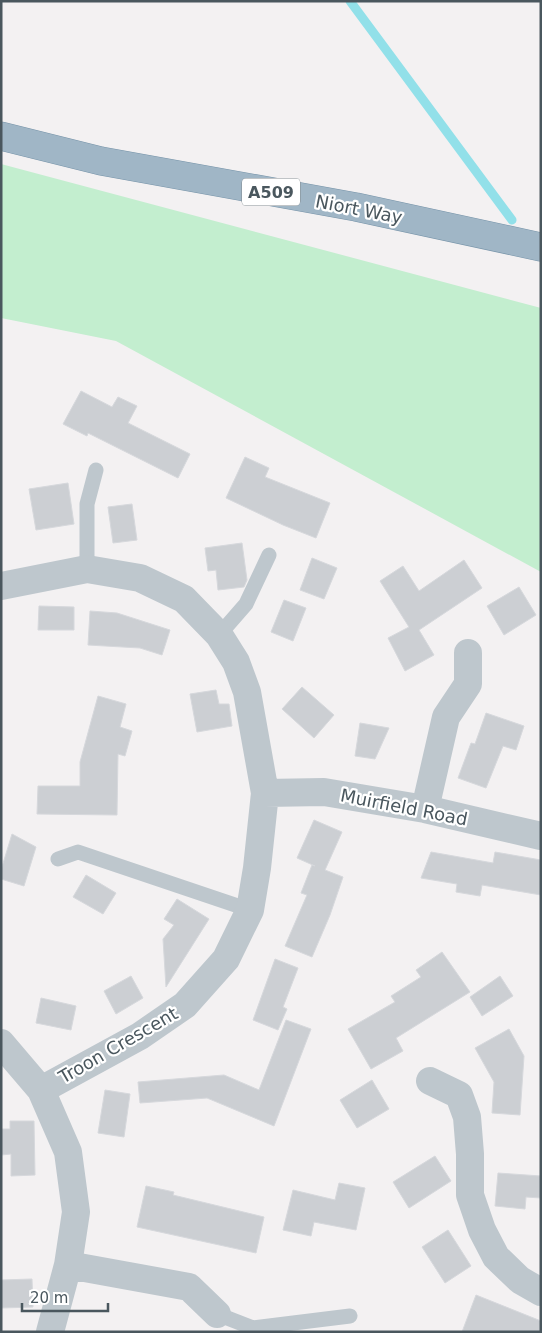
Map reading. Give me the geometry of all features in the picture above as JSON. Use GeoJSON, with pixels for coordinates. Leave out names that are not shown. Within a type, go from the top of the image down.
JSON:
{"type":"FeatureCollection","features":[{"type":"Feature","properties":{"kind":"highway","name":"Niort Way"},"geometry":{"type":"LineString","coordinates":[[1,136],[101,161],[356,207],[541,247]]}},
{"type":"Feature","properties":{"kind":"street","name":"Troon Crescent"},"geometry":{"type":"LineString","coordinates":[[1,586],[87,569],[140,578],[184,599],[218,635],[236,662],[247,692],[265,793],[257,868],[250,910],[226,959],[186,1005],[140,1036],[40,1090]]}},
{"type":"Feature","properties":{"kind":"street"},"geometry":{"type":"LineString","coordinates":[[425,809],[446,717],[468,684],[468,653]]}},
{"type":"Feature","properties":{"kind":"street","name":"Muirfield Road"},"geometry":{"type":"LineString","coordinates":[[265,793],[324,792],[425,809],[541,836]]}},
{"type":"Feature","properties":{"kind":"street"},"geometry":{"type":"LineString","coordinates":[[1,1043],[40,1090],[68,1152],[76,1212],[68,1265],[50,1332]]}},
{"type":"Feature","properties":{"kind":"street"},"geometry":{"type":"LineString","coordinates":[[430,1081],[459,1095],[467,1117],[470,1154],[470,1195],[482,1230],[496,1257],[520,1280],[541,1292]]}},
{"type":"Feature","properties":{"kind":"street"},"geometry":{"type":"LineString","coordinates":[[68,1265],[189,1287],[217,1314]]}},
{"type":"Feature","properties":{"kind":"lane"},"geometry":{"type":"LineString","coordinates":[[87,569],[87,504],[96,470]]}},
{"type":"Feature","properties":{"kind":"lane"},"geometry":{"type":"LineString","coordinates":[[218,635],[246,604],[269,555]]}},
{"type":"Feature","properties":{"kind":"lane"},"geometry":{"type":"LineString","coordinates":[[58,859],[78,852],[250,910]]}},
{"type":"Feature","properties":{"kind":"lane"},"geometry":{"type":"LineString","coordinates":[[217,1314],[252,1328],[350,1316]]}},
{"type":"Feature","properties":{"kind":"green space"},"geometry":{"type":"Polygon","coordinates":[[[1,164],[541,308],[541,572],[116,341],[1,318],[1,164]]]}},
{"type":"Feature","properties":{"kind":"building"},"geometry":{"type":"Polygon","coordinates":[[[81,391],[112,407],[118,397],[137,406],[128,423],[190,454],[178,478],[88,433],[87,436],[63,424],[81,391]]]}},
{"type":"Feature","properties":{"kind":"building"},"geometry":{"type":"Polygon","coordinates":[[[245,457],[269,468],[265,477],[330,503],[316,538],[283,525],[226,498],[245,457]]]}},
{"type":"Feature","properties":{"kind":"building"},"geometry":{"type":"Polygon","coordinates":[[[68,483],[74,524],[36,530],[29,489],[68,483]]]}},
{"type":"Feature","properties":{"kind":"building"},"geometry":{"type":"Polygon","coordinates":[[[132,504],[137,540],[113,543],[108,507],[132,504]]]}},
{"type":"Feature","properties":{"kind":"building"},"geometry":{"type":"Polygon","coordinates":[[[242,543],[247,580],[244,587],[218,590],[216,570],[208,571],[205,548],[242,543]]]}},
{"type":"Feature","properties":{"kind":"building"},"geometry":{"type":"Polygon","coordinates":[[[312,558],[337,568],[324,599],[300,590],[312,558]]]}},
{"type":"Feature","properties":{"kind":"building"},"geometry":{"type":"Polygon","coordinates":[[[464,560],[482,588],[419,630],[434,655],[405,671],[388,638],[409,627],[380,581],[403,566],[419,591],[464,560]]]}},
{"type":"Feature","properties":{"kind":"building"},"geometry":{"type":"Polygon","coordinates":[[[519,587],[536,615],[504,635],[487,606],[519,587]]]}},
{"type":"Feature","properties":{"kind":"building"},"geometry":{"type":"Polygon","coordinates":[[[284,600],[306,608],[293,641],[271,632],[284,600]]]}},
{"type":"Feature","properties":{"kind":"building"},"geometry":{"type":"Polygon","coordinates":[[[39,606],[74,607],[74,630],[38,630],[39,606]]]}},
{"type":"Feature","properties":{"kind":"building"},"geometry":{"type":"Polygon","coordinates":[[[90,611],[117,613],[170,630],[162,655],[140,648],[88,645],[90,611]]]}},
{"type":"Feature","properties":{"kind":"building"},"geometry":{"type":"Polygon","coordinates":[[[302,687],[334,715],[314,738],[282,709],[302,687]]]}},
{"type":"Feature","properties":{"kind":"building"},"geometry":{"type":"Polygon","coordinates":[[[216,690],[219,704],[229,704],[232,726],[197,732],[190,694],[216,690]]]}},
{"type":"Feature","properties":{"kind":"building"},"geometry":{"type":"Polygon","coordinates":[[[98,696],[126,704],[120,727],[132,731],[125,756],[118,754],[117,815],[37,814],[38,786],[80,786],[80,762],[98,696]]]}},
{"type":"Feature","properties":{"kind":"building"},"geometry":{"type":"Polygon","coordinates":[[[486,713],[524,726],[516,750],[503,746],[486,788],[458,778],[471,743],[475,744],[486,713]]]}},
{"type":"Feature","properties":{"kind":"building"},"geometry":{"type":"Polygon","coordinates":[[[360,723],[389,728],[375,759],[355,756],[360,723]]]}},
{"type":"Feature","properties":{"kind":"building"},"geometry":{"type":"Polygon","coordinates":[[[314,820],[342,832],[325,870],[343,877],[330,915],[312,957],[285,946],[307,895],[301,893],[312,865],[315,866],[297,858],[314,820]]]}},
{"type":"Feature","properties":{"kind":"building"},"geometry":{"type":"Polygon","coordinates":[[[12,834],[36,847],[24,886],[1,879],[1,870],[12,834]]]}},
{"type":"Feature","properties":{"kind":"building"},"geometry":{"type":"Polygon","coordinates":[[[431,852],[493,863],[495,852],[541,860],[541,895],[482,885],[480,896],[456,892],[457,884],[421,878],[431,852]]]}},
{"type":"Feature","properties":{"kind":"building"},"geometry":{"type":"Polygon","coordinates":[[[86,875],[116,893],[103,914],[73,897],[86,875]]]}},
{"type":"Feature","properties":{"kind":"building"},"geometry":{"type":"Polygon","coordinates":[[[177,899],[209,919],[166,987],[163,939],[174,925],[164,919],[177,899]]]}},
{"type":"Feature","properties":{"kind":"building"},"geometry":{"type":"Polygon","coordinates":[[[442,952],[470,992],[396,1038],[403,1051],[371,1069],[348,1029],[395,1002],[391,996],[421,977],[416,970],[442,952]]]}},
{"type":"Feature","properties":{"kind":"building"},"geometry":{"type":"Polygon","coordinates":[[[275,959],[298,968],[283,1007],[287,1009],[278,1030],[253,1020],[275,959]]]}},
{"type":"Feature","properties":{"kind":"building"},"geometry":{"type":"Polygon","coordinates":[[[131,976],[143,998],[116,1014],[104,991],[131,976]]]}},
{"type":"Feature","properties":{"kind":"building"},"geometry":{"type":"Polygon","coordinates":[[[500,976],[513,996],[482,1016],[470,997],[500,976]]]}},
{"type":"Feature","properties":{"kind":"building"},"geometry":{"type":"Polygon","coordinates":[[[41,998],[76,1006],[71,1030],[36,1023],[41,998]]]}},
{"type":"Feature","properties":{"kind":"building"},"geometry":{"type":"Polygon","coordinates":[[[286,1020],[311,1029],[274,1126],[207,1098],[140,1103],[138,1082],[224,1075],[259,1090],[286,1020]]]}},
{"type":"Feature","properties":{"kind":"building"},"geometry":{"type":"Polygon","coordinates":[[[509,1029],[524,1056],[520,1115],[492,1113],[494,1082],[475,1048],[509,1029]]]}},
{"type":"Feature","properties":{"kind":"building"},"geometry":{"type":"Polygon","coordinates":[[[372,1080],[389,1109],[357,1128],[340,1100],[372,1080]]]}},
{"type":"Feature","properties":{"kind":"building"},"geometry":{"type":"Polygon","coordinates":[[[105,1090],[130,1094],[124,1137],[98,1133],[105,1090]]]}},
{"type":"Feature","properties":{"kind":"building"},"geometry":{"type":"Polygon","coordinates":[[[10,1121],[34,1121],[35,1175],[11,1176],[11,1154],[1,1155],[1,1129],[10,1129],[10,1121]]]}},
{"type":"Feature","properties":{"kind":"building"},"geometry":{"type":"Polygon","coordinates":[[[435,1156],[451,1181],[409,1208],[393,1182],[435,1156]]]}},
{"type":"Feature","properties":{"kind":"building"},"geometry":{"type":"Polygon","coordinates":[[[498,1173],[541,1176],[541,1198],[526,1197],[525,1209],[495,1206],[498,1173]]]}},
{"type":"Feature","properties":{"kind":"building"},"geometry":{"type":"Polygon","coordinates":[[[339,1183],[365,1188],[356,1230],[314,1222],[311,1236],[283,1230],[293,1190],[335,1200],[339,1183]]]}},
{"type":"Feature","properties":{"kind":"building"},"geometry":{"type":"Polygon","coordinates":[[[146,1186],[174,1192],[173,1195],[264,1217],[256,1253],[137,1227],[146,1186]]]}},
{"type":"Feature","properties":{"kind":"building"},"geometry":{"type":"Polygon","coordinates":[[[448,1230],[471,1266],[445,1283],[422,1247],[448,1230]]]}},
{"type":"Feature","properties":{"kind":"building"},"geometry":{"type":"Polygon","coordinates":[[[32,1279],[33,1307],[1,1308],[1,1280],[32,1279]]]}},
{"type":"Feature","properties":{"kind":"building"},"geometry":{"type":"Polygon","coordinates":[[[476,1295],[541,1321],[541,1332],[462,1332],[476,1295]]]}},
{"type":"Feature","properties":{"kind":"waterway"},"geometry":{"type":"LineString","coordinates":[[350,1],[512,220]]}}]}
